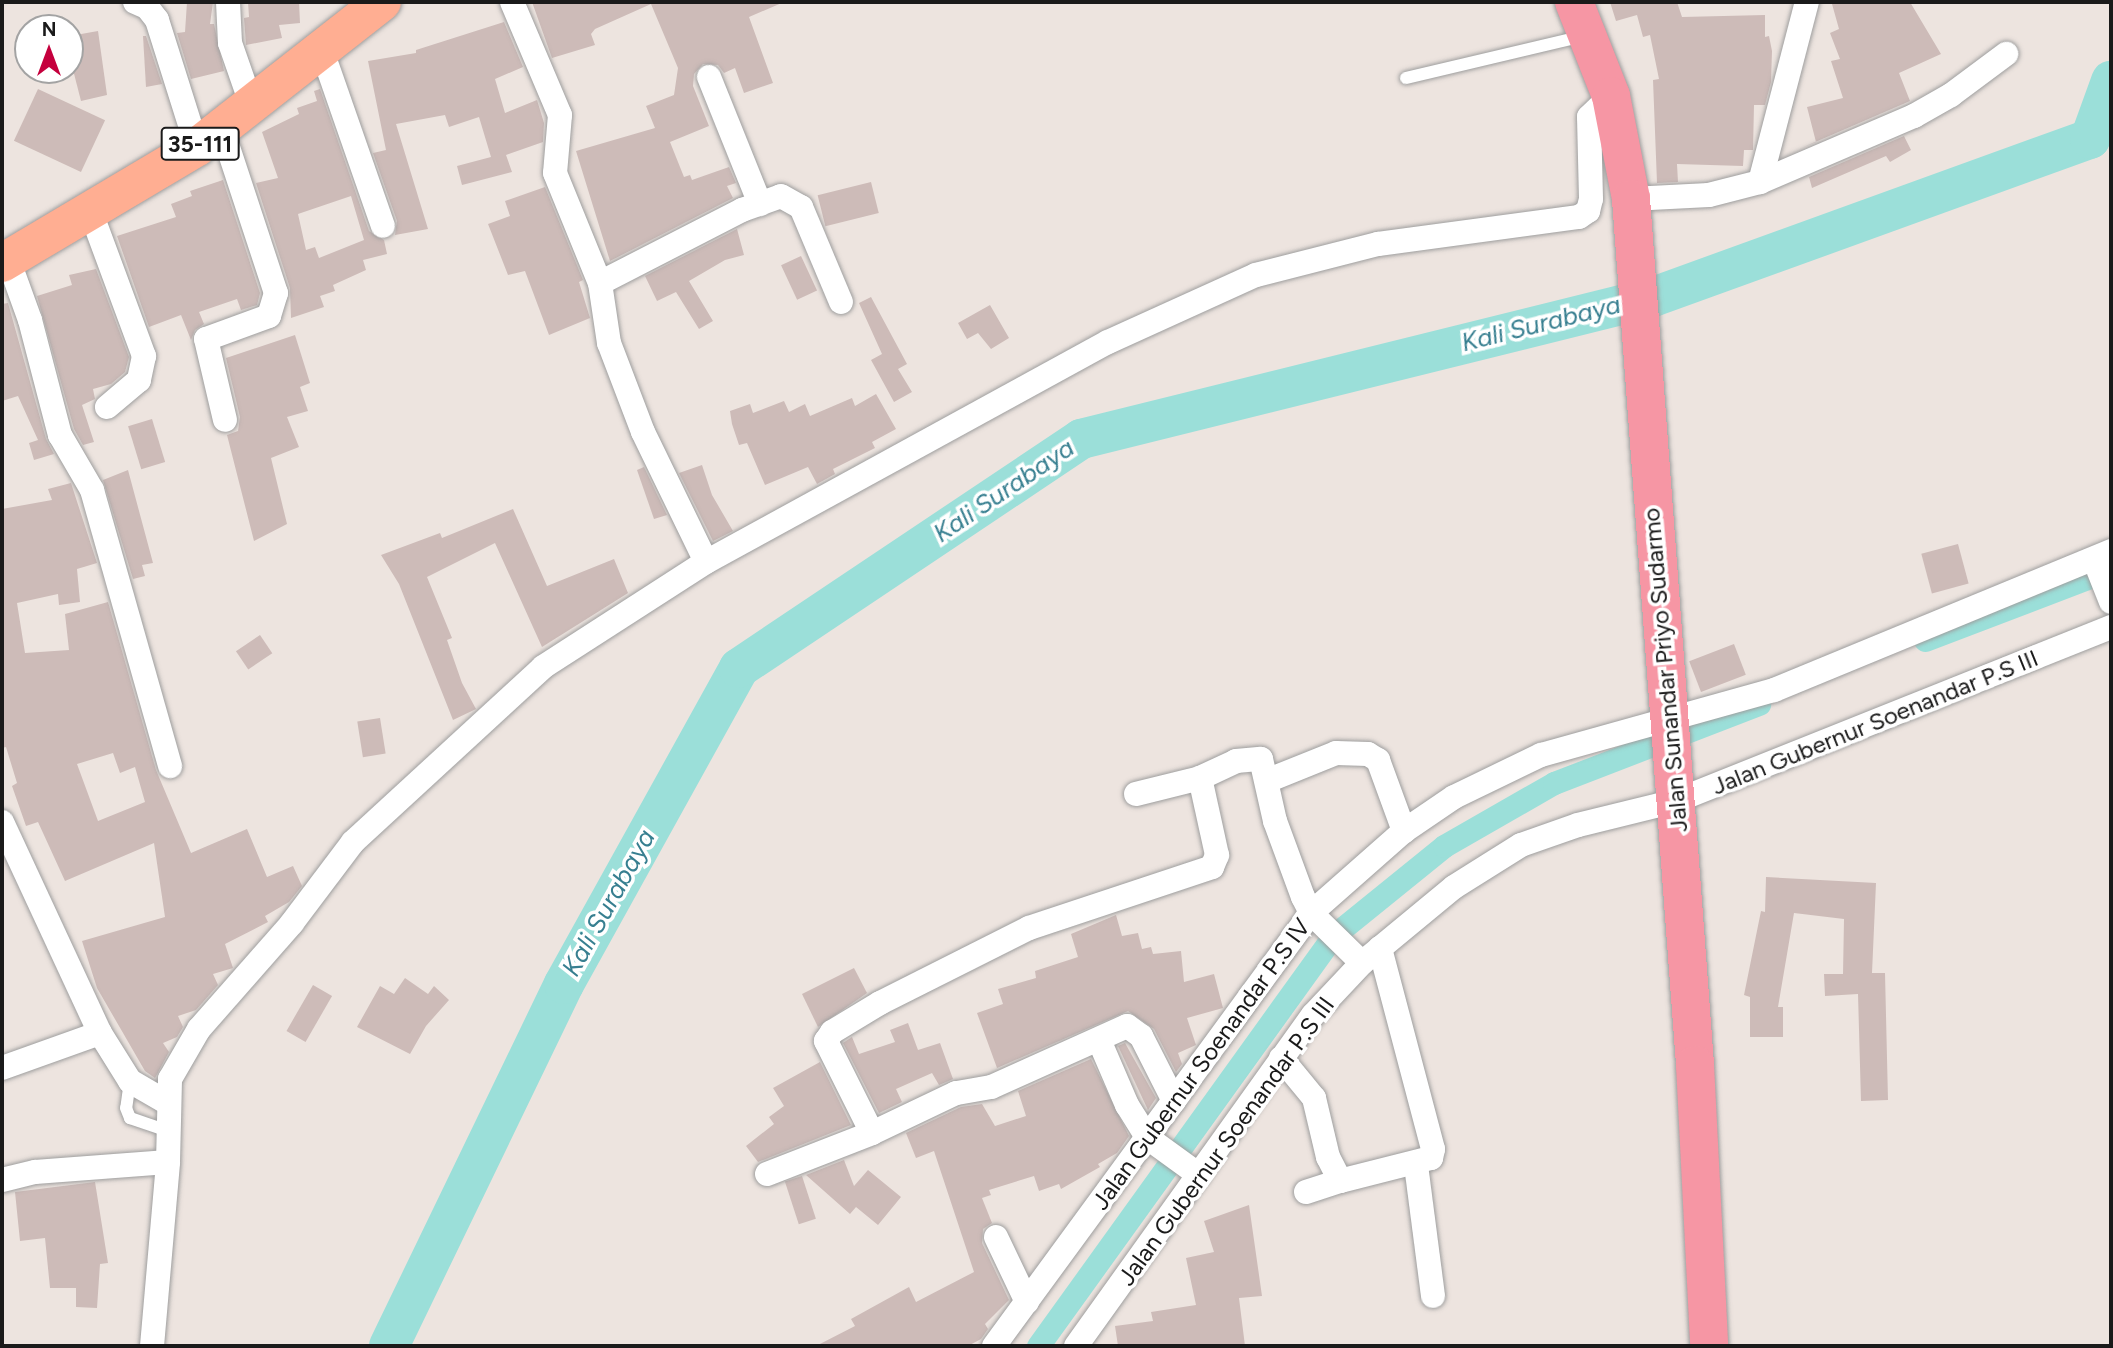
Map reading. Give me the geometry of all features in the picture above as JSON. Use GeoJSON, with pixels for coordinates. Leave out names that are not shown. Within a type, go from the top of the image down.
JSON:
{"type":"FeatureCollection","features":[{"type":"Feature","properties":{"kind":"highway","name":"Jalan Sunandar Priyo Sudarmo"},"geometry":{"type":"LineString","coordinates":[[1581,18],[1611,96],[1631,207],[1675,793],[1709,1346]]}},
{"type":"Feature","properties":{"kind":"main road","name":"35-111"},"geometry":{"type":"LineString","coordinates":[[5,261],[209,138],[382,2]]}},
{"type":"Feature","properties":{"kind":"street"},"geometry":{"type":"LineString","coordinates":[[135,2],[147,6],[158,20],[276,293],[269,316],[206,339],[225,420]]}},
{"type":"Feature","properties":{"kind":"street"},"geometry":{"type":"LineString","coordinates":[[228,2],[230,43],[252,106]]}},
{"type":"Feature","properties":{"kind":"street"},"geometry":{"type":"LineString","coordinates":[[512,2],[560,115],[555,173],[600,283],[609,343],[643,432],[706,562]]}},
{"type":"Feature","properties":{"kind":"street"},"geometry":{"type":"LineString","coordinates":[[1760,182],[1807,2]]}},
{"type":"Feature","properties":{"kind":"street"},"geometry":{"type":"LineString","coordinates":[[322,51],[383,226]]}},
{"type":"Feature","properties":{"kind":"street"},"geometry":{"type":"LineString","coordinates":[[1631,207],[1709,195],[1760,182],[1914,116],[2006,54]]}},
{"type":"Feature","properties":{"kind":"street"},"geometry":{"type":"LineString","coordinates":[[709,77],[760,204]]}},
{"type":"Feature","properties":{"kind":"street"},"geometry":{"type":"LineString","coordinates":[[152,1346],[168,1162],[170,1079],[199,1029],[292,923],[353,842],[543,667],[706,562],[1108,342],[1256,275],[1378,244],[1578,217],[1588,211],[1591,200],[1589,117],[1611,96]]}},
{"type":"Feature","properties":{"kind":"street"},"geometry":{"type":"LineString","coordinates":[[600,283],[760,204],[781,197],[801,207],[841,302]]}},
{"type":"Feature","properties":{"kind":"street"},"geometry":{"type":"LineString","coordinates":[[90,210],[144,356],[139,380],[107,407]]}},
{"type":"Feature","properties":{"kind":"street"},"geometry":{"type":"LineString","coordinates":[[5,261],[30,320],[60,435],[92,490],[170,766]]}},
{"type":"Feature","properties":{"kind":"street"},"geometry":{"type":"LineString","coordinates":[[2101,560],[2111,602]]}},
{"type":"Feature","properties":{"kind":"street","name":"Jalan Gubernur Soenandar P.S IV"},"geometry":{"type":"LineString","coordinates":[[994,1346],[1152,1140],[1174,1101],[1314,916],[1404,831],[1454,797],[1541,755],[1669,723],[1774,690],[2101,560]]}},
{"type":"Feature","properties":{"kind":"street","name":"Jalan Gubernur Soenandar P.S III"},"geometry":{"type":"LineString","coordinates":[[1076,1346],[1194,1172],[1363,953],[1454,887],[1521,845],[1675,793],[2111,628]]}},
{"type":"Feature","properties":{"kind":"street"},"geometry":{"type":"LineString","coordinates":[[1269,780],[1336,753],[1368,754],[1378,760],[1404,831]]}},
{"type":"Feature","properties":{"kind":"street"},"geometry":{"type":"LineString","coordinates":[[1136,794],[1200,778],[1255,757],[1266,763],[1275,821],[1314,916],[1363,953],[1433,1149],[1432,1158],[1416,1165],[1340,1181],[1306,1192]]}},
{"type":"Feature","properties":{"kind":"street"},"geometry":{"type":"LineString","coordinates":[[872,1132],[828,1036],[880,1003],[1029,928],[1212,866],[1217,855],[1200,778]]}},
{"type":"Feature","properties":{"kind":"street"},"geometry":{"type":"LineString","coordinates":[[2,822],[100,1033],[130,1081],[168,1103]]}},
{"type":"Feature","properties":{"kind":"street"},"geometry":{"type":"LineString","coordinates":[[767,1174],[872,1132],[956,1093],[991,1087],[1099,1041],[1121,1028],[1132,1027],[1174,1101]]}},
{"type":"Feature","properties":{"kind":"street"},"geometry":{"type":"LineString","coordinates":[[2,1068],[100,1033]]}},
{"type":"Feature","properties":{"kind":"street"},"geometry":{"type":"LineString","coordinates":[[1099,1041],[1127,1105],[1152,1140],[1194,1172]]}},
{"type":"Feature","properties":{"kind":"street"},"geometry":{"type":"LineString","coordinates":[[1281,1058],[1314,1098],[1328,1157],[1340,1181]]}},
{"type":"Feature","properties":{"kind":"street"},"geometry":{"type":"LineString","coordinates":[[2,1180],[34,1172],[168,1162]]}},
{"type":"Feature","properties":{"kind":"street"},"geometry":{"type":"LineString","coordinates":[[1416,1165],[1433,1296]]}},
{"type":"Feature","properties":{"kind":"street"},"geometry":{"type":"LineString","coordinates":[[996,1237],[1027,1302]]}},
{"type":"Feature","properties":{"kind":"lane"},"geometry":{"type":"LineString","coordinates":[[1406,78],[1581,18]]}},
{"type":"Feature","properties":{"kind":"lane"},"geometry":{"type":"LineString","coordinates":[[130,1081],[126,1108],[130,1118],[167,1131]]}},
{"type":"Feature","properties":{"kind":"building"},"geometry":{"type":"Polygon","coordinates":[[[187,2],[213,2],[210,24],[214,24],[224,71],[191,79],[177,33],[185,32],[187,2]]]}},
{"type":"Feature","properties":{"kind":"building"},"geometry":{"type":"Polygon","coordinates":[[[248,2],[299,2],[300,23],[279,25],[282,38],[246,45],[244,18],[249,17],[248,2]]]}},
{"type":"Feature","properties":{"kind":"building"},"geometry":{"type":"Polygon","coordinates":[[[532,2],[784,2],[749,17],[773,83],[744,93],[735,68],[724,73],[718,65],[703,64],[694,74],[693,86],[709,126],[670,142],[684,177],[690,175],[692,180],[729,167],[736,183],[727,186],[733,198],[610,261],[576,151],[655,128],[646,106],[674,95],[678,68],[651,4],[595,29],[591,34],[595,45],[552,58],[532,2]]]}},
{"type":"Feature","properties":{"kind":"building"},"geometry":{"type":"Polygon","coordinates":[[[1610,2],[1677,2],[1682,17],[1765,15],[1765,37],[1769,36],[1772,51],[1771,82],[1765,105],[1754,105],[1753,150],[1744,150],[1743,166],[1677,164],[1678,182],[1657,183],[1653,80],[1659,79],[1650,35],[1643,37],[1637,15],[1616,21],[1610,2]]]}},
{"type":"Feature","properties":{"kind":"building"},"geometry":{"type":"Polygon","coordinates":[[[1910,2],[1941,54],[1899,73],[1910,101],[1816,142],[1807,107],[1843,98],[1831,61],[1840,59],[1830,33],[1839,29],[1832,4],[1910,2]]]}},
{"type":"Feature","properties":{"kind":"building"},"geometry":{"type":"Polygon","coordinates":[[[504,22],[523,67],[495,79],[505,113],[537,100],[544,123],[543,142],[506,155],[512,172],[462,185],[457,166],[491,157],[479,117],[449,127],[445,115],[396,124],[428,229],[395,235],[397,221],[373,153],[386,150],[368,61],[416,53],[416,50],[504,22]]]}},
{"type":"Feature","properties":{"kind":"building"},"geometry":{"type":"Polygon","coordinates":[[[98,31],[107,95],[81,101],[77,84],[84,84],[84,34],[98,31]]]}},
{"type":"Feature","properties":{"kind":"building"},"geometry":{"type":"Polygon","coordinates":[[[143,36],[146,36],[162,84],[146,87],[143,36]]]}},
{"type":"Feature","properties":{"kind":"building"},"geometry":{"type":"Polygon","coordinates":[[[38,89],[105,120],[81,172],[14,141],[38,89]]]}},
{"type":"Feature","properties":{"kind":"building"},"geometry":{"type":"Polygon","coordinates":[[[320,89],[369,231],[384,240],[387,254],[363,260],[366,270],[333,285],[335,291],[320,296],[324,307],[291,318],[290,288],[256,183],[278,178],[262,132],[299,114],[297,108],[317,101],[314,91],[320,89]],[[351,196],[298,214],[306,250],[315,247],[319,258],[364,240],[351,196]]]}},
{"type":"Feature","properties":{"kind":"building"},"geometry":{"type":"Polygon","coordinates":[[[1904,136],[1911,150],[1890,162],[1886,156],[1812,188],[1809,177],[1904,136]]]}},
{"type":"Feature","properties":{"kind":"building"},"geometry":{"type":"Polygon","coordinates":[[[223,180],[260,293],[257,305],[241,310],[237,299],[199,312],[204,324],[195,330],[191,340],[181,315],[149,327],[117,236],[176,217],[171,204],[192,196],[190,191],[223,180]]]}},
{"type":"Feature","properties":{"kind":"building"},"geometry":{"type":"Polygon","coordinates":[[[871,182],[879,213],[825,226],[818,195],[871,182]]]}},
{"type":"Feature","properties":{"kind":"building"},"geometry":{"type":"Polygon","coordinates":[[[545,187],[583,280],[579,282],[590,318],[549,335],[525,271],[508,275],[488,224],[510,216],[505,201],[545,187]]]}},
{"type":"Feature","properties":{"kind":"building"},"geometry":{"type":"Polygon","coordinates":[[[737,229],[744,255],[725,260],[689,281],[713,321],[699,329],[676,292],[657,301],[645,276],[737,229]]]}},
{"type":"Feature","properties":{"kind":"building"},"geometry":{"type":"Polygon","coordinates":[[[801,256],[817,290],[797,300],[781,265],[801,256]]]}},
{"type":"Feature","properties":{"kind":"building"},"geometry":{"type":"Polygon","coordinates":[[[96,269],[129,357],[125,372],[111,384],[93,389],[95,399],[82,405],[94,442],[83,445],[74,429],[37,296],[72,285],[69,275],[96,269]]]}},
{"type":"Feature","properties":{"kind":"building"},"geometry":{"type":"Polygon","coordinates":[[[871,297],[907,364],[898,369],[912,392],[894,402],[871,360],[882,354],[859,303],[871,297]]]}},
{"type":"Feature","properties":{"kind":"building"},"geometry":{"type":"Polygon","coordinates":[[[8,303],[46,439],[54,454],[34,460],[29,443],[38,440],[18,396],[2,401],[2,304],[8,303]]]}},
{"type":"Feature","properties":{"kind":"building"},"geometry":{"type":"Polygon","coordinates":[[[990,305],[1009,338],[991,349],[978,333],[967,339],[958,323],[990,305]]]}},
{"type":"Feature","properties":{"kind":"building"},"geometry":{"type":"Polygon","coordinates":[[[295,335],[310,383],[300,387],[308,411],[287,417],[299,447],[271,458],[287,524],[254,541],[227,435],[238,431],[240,417],[226,358],[295,335]]]}},
{"type":"Feature","properties":{"kind":"building"},"geometry":{"type":"Polygon","coordinates":[[[876,394],[896,429],[872,442],[875,448],[833,469],[835,474],[817,484],[808,467],[765,485],[747,443],[739,445],[732,424],[730,411],[750,404],[753,413],[784,401],[789,412],[805,404],[810,416],[852,398],[855,406],[876,394]]]}},
{"type":"Feature","properties":{"kind":"building"},"geometry":{"type":"Polygon","coordinates":[[[152,419],[165,462],[141,469],[128,426],[152,419]]]}},
{"type":"Feature","properties":{"kind":"building"},"geometry":{"type":"Polygon","coordinates":[[[702,465],[712,495],[733,531],[713,541],[679,473],[702,465]]]}},
{"type":"Feature","properties":{"kind":"building"},"geometry":{"type":"Polygon","coordinates":[[[644,467],[667,515],[654,519],[637,470],[644,467]]]}},
{"type":"Feature","properties":{"kind":"building"},"geometry":{"type":"Polygon","coordinates":[[[128,470],[153,563],[142,565],[145,576],[133,579],[103,480],[128,470]]]}},
{"type":"Feature","properties":{"kind":"building"},"geometry":{"type":"Polygon","coordinates":[[[71,483],[97,563],[77,569],[80,602],[59,605],[58,594],[17,603],[25,653],[69,650],[65,614],[108,602],[156,770],[191,853],[247,829],[267,877],[293,866],[302,886],[289,902],[265,916],[268,922],[225,944],[233,968],[213,974],[218,985],[196,1010],[178,1016],[183,1027],[177,1037],[163,1043],[169,1052],[155,1078],[145,1071],[97,988],[82,941],[165,917],[154,843],[65,881],[38,822],[26,826],[12,786],[17,783],[6,747],[2,748],[2,509],[52,500],[48,489],[71,483]],[[113,753],[77,764],[98,821],[145,802],[135,767],[120,773],[113,753]]]}},
{"type":"Feature","properties":{"kind":"building"},"geometry":{"type":"Polygon","coordinates":[[[513,509],[547,586],[614,559],[628,593],[542,647],[495,543],[427,577],[452,638],[447,640],[462,683],[476,709],[453,720],[399,584],[381,555],[440,533],[442,538],[513,509]]]}},
{"type":"Feature","properties":{"kind":"building"},"geometry":{"type":"Polygon","coordinates":[[[1958,544],[1969,584],[1932,593],[1921,554],[1958,544]]]}},
{"type":"Feature","properties":{"kind":"building"},"geometry":{"type":"Polygon","coordinates":[[[260,635],[272,653],[248,669],[236,651],[260,635]]]}},
{"type":"Feature","properties":{"kind":"building"},"geometry":{"type":"Polygon","coordinates":[[[1734,644],[1746,675],[1701,692],[1689,661],[1734,644]]]}},
{"type":"Feature","properties":{"kind":"building"},"geometry":{"type":"Polygon","coordinates":[[[380,718],[386,754],[363,757],[357,722],[380,718]]]}},
{"type":"Feature","properties":{"kind":"building"},"geometry":{"type":"Polygon","coordinates":[[[1766,877],[1876,883],[1872,973],[1885,973],[1888,1100],[1861,1101],[1858,994],[1825,996],[1824,974],[1843,974],[1844,919],[1794,913],[1778,1007],[1783,1007],[1783,1037],[1750,1037],[1750,997],[1744,995],[1761,911],[1765,912],[1766,877]]]}},
{"type":"Feature","properties":{"kind":"building"},"geometry":{"type":"Polygon","coordinates":[[[1116,915],[1122,936],[1138,933],[1142,949],[1151,947],[1153,954],[1181,951],[1184,982],[1214,974],[1223,1008],[1187,1018],[1196,1045],[1178,1053],[1182,1064],[1176,1072],[1154,1029],[1128,1011],[997,1068],[977,1013],[1003,1004],[998,989],[1036,978],[1035,971],[1078,957],[1071,934],[1116,915]]]}},
{"type":"Feature","properties":{"kind":"building"},"geometry":{"type":"Polygon","coordinates":[[[854,968],[867,993],[818,1027],[802,994],[854,968]]]}},
{"type":"Feature","properties":{"kind":"building"},"geometry":{"type":"Polygon","coordinates":[[[405,978],[428,994],[434,986],[449,1000],[426,1026],[410,1054],[357,1027],[380,986],[394,994],[405,978]]]}},
{"type":"Feature","properties":{"kind":"building"},"geometry":{"type":"Polygon","coordinates":[[[313,985],[332,996],[306,1042],[287,1031],[313,985]]]}},
{"type":"Feature","properties":{"kind":"building"},"geometry":{"type":"Polygon","coordinates":[[[908,1023],[918,1050],[940,1043],[953,1079],[939,1085],[932,1073],[896,1089],[902,1102],[879,1113],[843,1043],[852,1037],[859,1054],[895,1042],[890,1030],[908,1023]]]}},
{"type":"Feature","properties":{"kind":"building"},"geometry":{"type":"Polygon","coordinates":[[[1125,1043],[1156,1098],[1148,1110],[1118,1046],[1125,1043]]]}},
{"type":"Feature","properties":{"kind":"building"},"geometry":{"type":"Polygon","coordinates":[[[1091,1059],[1129,1136],[1117,1153],[1098,1164],[1100,1167],[1061,1189],[1059,1184],[1039,1191],[1034,1176],[989,1190],[991,1195],[982,1198],[992,1223],[983,1229],[982,1243],[1009,1300],[985,1324],[988,1329],[981,1339],[968,1346],[816,1346],[855,1326],[851,1319],[909,1287],[916,1302],[974,1272],[934,1151],[916,1158],[906,1133],[961,1107],[982,1104],[995,1126],[1026,1116],[1018,1091],[1091,1059]]]}},
{"type":"Feature","properties":{"kind":"building"},"geometry":{"type":"Polygon","coordinates":[[[820,1062],[851,1125],[758,1162],[746,1146],[774,1124],[769,1117],[784,1106],[773,1088],[820,1062]]]}},
{"type":"Feature","properties":{"kind":"building"},"geometry":{"type":"Polygon","coordinates":[[[844,1160],[854,1186],[868,1170],[901,1197],[878,1225],[856,1207],[850,1214],[806,1175],[844,1160]]]}},
{"type":"Feature","properties":{"kind":"building"},"geometry":{"type":"Polygon","coordinates":[[[802,1176],[816,1219],[799,1224],[785,1182],[802,1176]]]}},
{"type":"Feature","properties":{"kind":"building"},"geometry":{"type":"Polygon","coordinates":[[[95,1182],[108,1263],[100,1264],[97,1308],[76,1307],[76,1288],[50,1288],[45,1238],[20,1241],[15,1192],[95,1182]]]}},
{"type":"Feature","properties":{"kind":"building"},"geometry":{"type":"Polygon","coordinates":[[[1249,1205],[1262,1296],[1239,1298],[1245,1346],[1118,1346],[1115,1326],[1153,1321],[1151,1312],[1196,1305],[1186,1258],[1214,1252],[1204,1221],[1249,1205]]]}},
{"type":"Feature","properties":{"kind":"waterway","name":"Kali Surabaya"},"geometry":{"type":"LineString","coordinates":[[389,1346],[564,984],[739,668],[1081,439],[1653,297],[2090,139],[2111,81]]}},
{"type":"Feature","properties":{"kind":"waterway"},"geometry":{"type":"LineString","coordinates":[[1925,640],[2111,569]]}},
{"type":"Feature","properties":{"kind":"waterway"},"geometry":{"type":"LineString","coordinates":[[1038,1346],[1333,936],[1444,846],[1554,783],[1759,704]]}}]}
